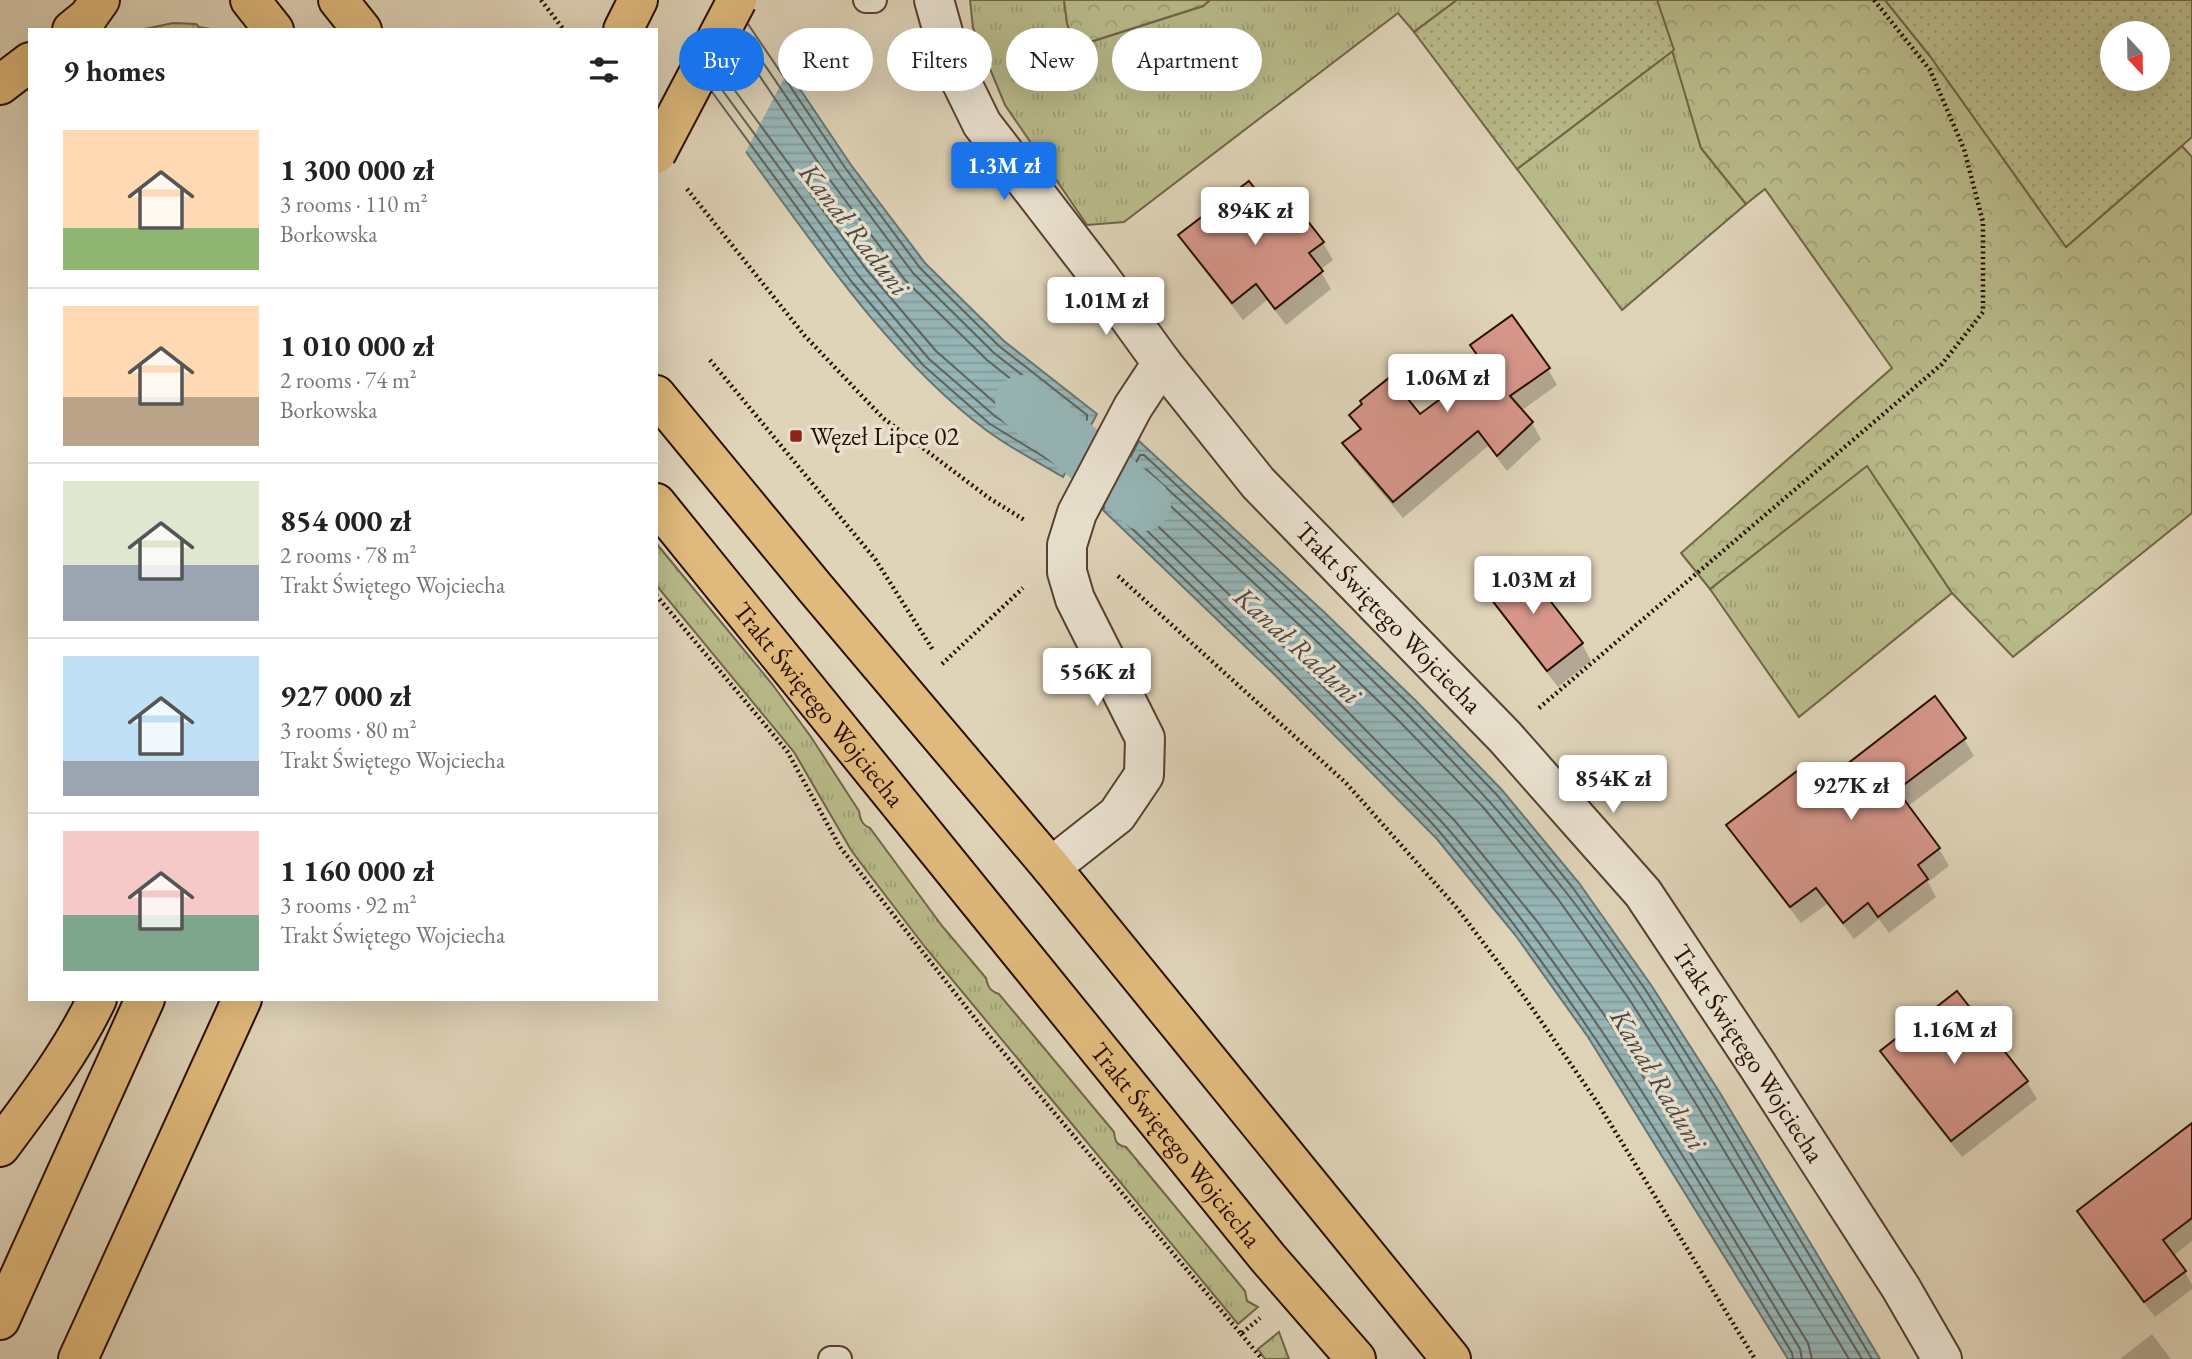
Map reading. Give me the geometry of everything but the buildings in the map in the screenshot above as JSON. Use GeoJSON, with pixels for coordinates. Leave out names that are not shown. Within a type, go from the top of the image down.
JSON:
{"type":"FeatureCollection","features":[{"type":"Feature","properties":{"kind":"main road"},"geometry":{"type":"LineString","coordinates":[[74,28],[88,17],[100,0]]}},
{"type":"Feature","properties":{"kind":"main road"},"geometry":{"type":"LineString","coordinates":[[250,0],[272,28]]}},
{"type":"Feature","properties":{"kind":"main road"},"geometry":{"type":"LineString","coordinates":[[338,0],[360,28]]}},
{"type":"Feature","properties":{"kind":"main road"},"geometry":{"type":"LineString","coordinates":[[624,28],[638,0]]}},
{"type":"Feature","properties":{"kind":"main road"},"geometry":{"type":"LineString","coordinates":[[658,150],[737,0]]}},
{"type":"Feature","properties":{"kind":"main road"},"geometry":{"type":"LineString","coordinates":[[0,85],[28,64]]}},
{"type":"Feature","properties":{"kind":"main road"},"geometry":{"type":"LineString","coordinates":[[658,397],[1051,867],[1451,1359]]}},
{"type":"Feature","properties":{"kind":"main road","name":"Trakt Świętego Wojciecha"},"geometry":{"type":"LineString","coordinates":[[658,505],[1268,1258],[1356,1359]]}},
{"type":"Feature","properties":{"kind":"main road"},"geometry":{"type":"LineString","coordinates":[[0,1147],[52,1077],[86,1022],[95,1001]]}},
{"type":"Feature","properties":{"kind":"main road"},"geometry":{"type":"LineString","coordinates":[[0,1320],[144,1001]]}},
{"type":"Feature","properties":{"kind":"main road"},"geometry":{"type":"LineString","coordinates":[[78,1359],[241,1001]]}},
{"type":"Feature","properties":{"kind":"main road"},"geometry":{"type":"LineString","coordinates":[[98,1314],[99,1359]]}},
{"type":"Feature","properties":{"kind":"street","name":"Trakt Świętego Wojciecha"},"geometry":{"type":"LineString","coordinates":[[934,0],[951,61],[982,124],[1162,363],[1258,483],[1504,737],[1643,894],[1901,1288],[1942,1359]]}},
{"type":"Feature","properties":{"kind":"street"},"geometry":{"type":"LineString","coordinates":[[1051,867],[1117,816],[1144,775],[1145,738],[1075,599],[1067,572],[1067,545],[1077,513],[1133,407],[1162,363]]}},
{"type":"Feature","properties":{"kind":"lane"},"geometry":{"type":"LineString","coordinates":[[866,0],[874,0]]}},
{"type":"Feature","properties":{"kind":"lane"},"geometry":{"type":"LineString","coordinates":[[831,1359],[839,1359]]}},
{"type":"Feature","properties":{"kind":"path"},"geometry":{"type":"LineString","coordinates":[[541,0],[562,28]]}},
{"type":"Feature","properties":{"kind":"path"},"geometry":{"type":"LineString","coordinates":[[1504,737],[1942,365],[1983,312],[1983,222],[1964,149],[1930,70],[1874,0]]}},
{"type":"Feature","properties":{"kind":"path"},"geometry":{"type":"LineString","coordinates":[[681,182],[806,336],[883,418],[989,498],[1029,522]]}},
{"type":"Feature","properties":{"kind":"path"},"geometry":{"type":"LineString","coordinates":[[710,360],[876,559],[934,652]]}},
{"type":"Feature","properties":{"kind":"path"},"geometry":{"type":"LineString","coordinates":[[1110,571],[1141,596],[1346,783],[1457,908],[1525,998],[1597,1102],[1755,1359]]}},
{"type":"Feature","properties":{"kind":"path"},"geometry":{"type":"LineString","coordinates":[[942,664],[1023,587]]}},
{"type":"Feature","properties":{"kind":"path"},"geometry":{"type":"LineString","coordinates":[[1241,1334],[1262,1359]]}},
{"type":"Feature","properties":{"kind":"green space"},"geometry":{"type":"Polygon","coordinates":[[[970,0],[1064,0],[1069,28],[1006,28],[1006,91],[1098,91],[1098,40],[1112,35],[1112,91],[1262,91],[1262,28],[1134,28],[1203,6],[1210,0],[1457,0],[1414,32],[1398,13],[1124,222],[1087,225],[1005,105],[992,74],[992,28],[973,28],[970,0]]]}},
{"type":"Feature","properties":{"kind":"green space"},"geometry":{"type":"Polygon","coordinates":[[[1064,0],[1210,0],[1203,6],[1134,28],[1112,28],[1112,35],[1098,39],[1098,28],[1068,28],[1064,0]]]}},
{"type":"Feature","properties":{"kind":"green space"},"geometry":{"type":"Polygon","coordinates":[[[1457,0],[1657,0],[1674,50],[1517,169],[1414,32],[1457,0]]]}},
{"type":"Feature","properties":{"kind":"green space"},"geometry":{"type":"Polygon","coordinates":[[[1657,0],[1885,0],[1930,56],[2066,247],[2182,146],[2192,157],[2192,513],[2013,657],[1952,593],[1867,466],[1710,589],[1681,553],[1892,368],[1765,189],[1746,204],[1701,148],[1657,0]]]}},
{"type":"Feature","properties":{"kind":"green space"},"geometry":{"type":"Polygon","coordinates":[[[1885,0],[2192,0],[2192,137],[2066,247],[1930,56],[1885,0]]]}},
{"type":"Feature","properties":{"kind":"green space"},"geometry":{"type":"Polygon","coordinates":[[[173,23],[196,24],[205,28],[149,28],[173,23]]]}},
{"type":"Feature","properties":{"kind":"green space"},"geometry":{"type":"Polygon","coordinates":[[[1674,50],[1701,148],[1746,204],[1622,310],[1517,169],[1674,50]]]}},
{"type":"Feature","properties":{"kind":"green space"},"geometry":{"type":"Polygon","coordinates":[[[1867,465],[1952,593],[1799,717],[1710,589],[1867,465]]]}},
{"type":"Feature","properties":{"kind":"green space"},"geometry":{"type":"Polygon","coordinates":[[[658,545],[772,684],[811,737],[859,811],[863,823],[870,828],[942,926],[986,978],[993,992],[999,994],[1114,1132],[1117,1142],[1126,1147],[1245,1291],[1247,1301],[1258,1307],[1238,1324],[925,947],[851,850],[794,752],[658,587],[658,545]]]}},
{"type":"Feature","properties":{"kind":"green space"},"geometry":{"type":"Polygon","coordinates":[[[1279,1332],[1289,1359],[1265,1359],[1258,1349],[1279,1332]]]}},
{"type":"Feature","properties":{"kind":"water"},"geometry":{"type":"Polygon","coordinates":[[[773,49],[778,56],[778,91],[801,91],[851,165],[925,263],[1004,341],[1097,414],[1063,477],[1014,449],[949,400],[882,330],[819,252],[733,134],[753,91],[764,91],[764,68],[773,49]]]}},
{"type":"Feature","properties":{"kind":"water"},"geometry":{"type":"Polygon","coordinates":[[[1139,441],[1416,701],[1502,790],[1579,883],[1651,985],[1720,1093],[1880,1359],[1788,1359],[1588,1037],[1516,936],[1437,839],[1274,674],[1103,510],[1139,441]]]}},
{"type":"Feature","properties":{"kind":"pier"},"geometry":{"type":"Polygon","coordinates":[[[636,0],[744,0],[763,28],[679,28],[679,62],[636,0]]]}},
{"type":"Feature","properties":{"kind":"pier"},"geometry":{"type":"Polygon","coordinates":[[[764,29],[778,50],[778,90],[744,155],[699,91],[764,91],[764,29]]]}},
{"type":"Feature","properties":{"kind":"waterway","name":"Kanał Raduni"},"geometry":{"type":"LineString","coordinates":[[1022,402],[1144,504]]}},
{"type":"Feature","properties":{"kind":"place","name":"Węzeł Lipce 02"},"geometry":{"type":"Point","coordinates":[796,436]}}]}
